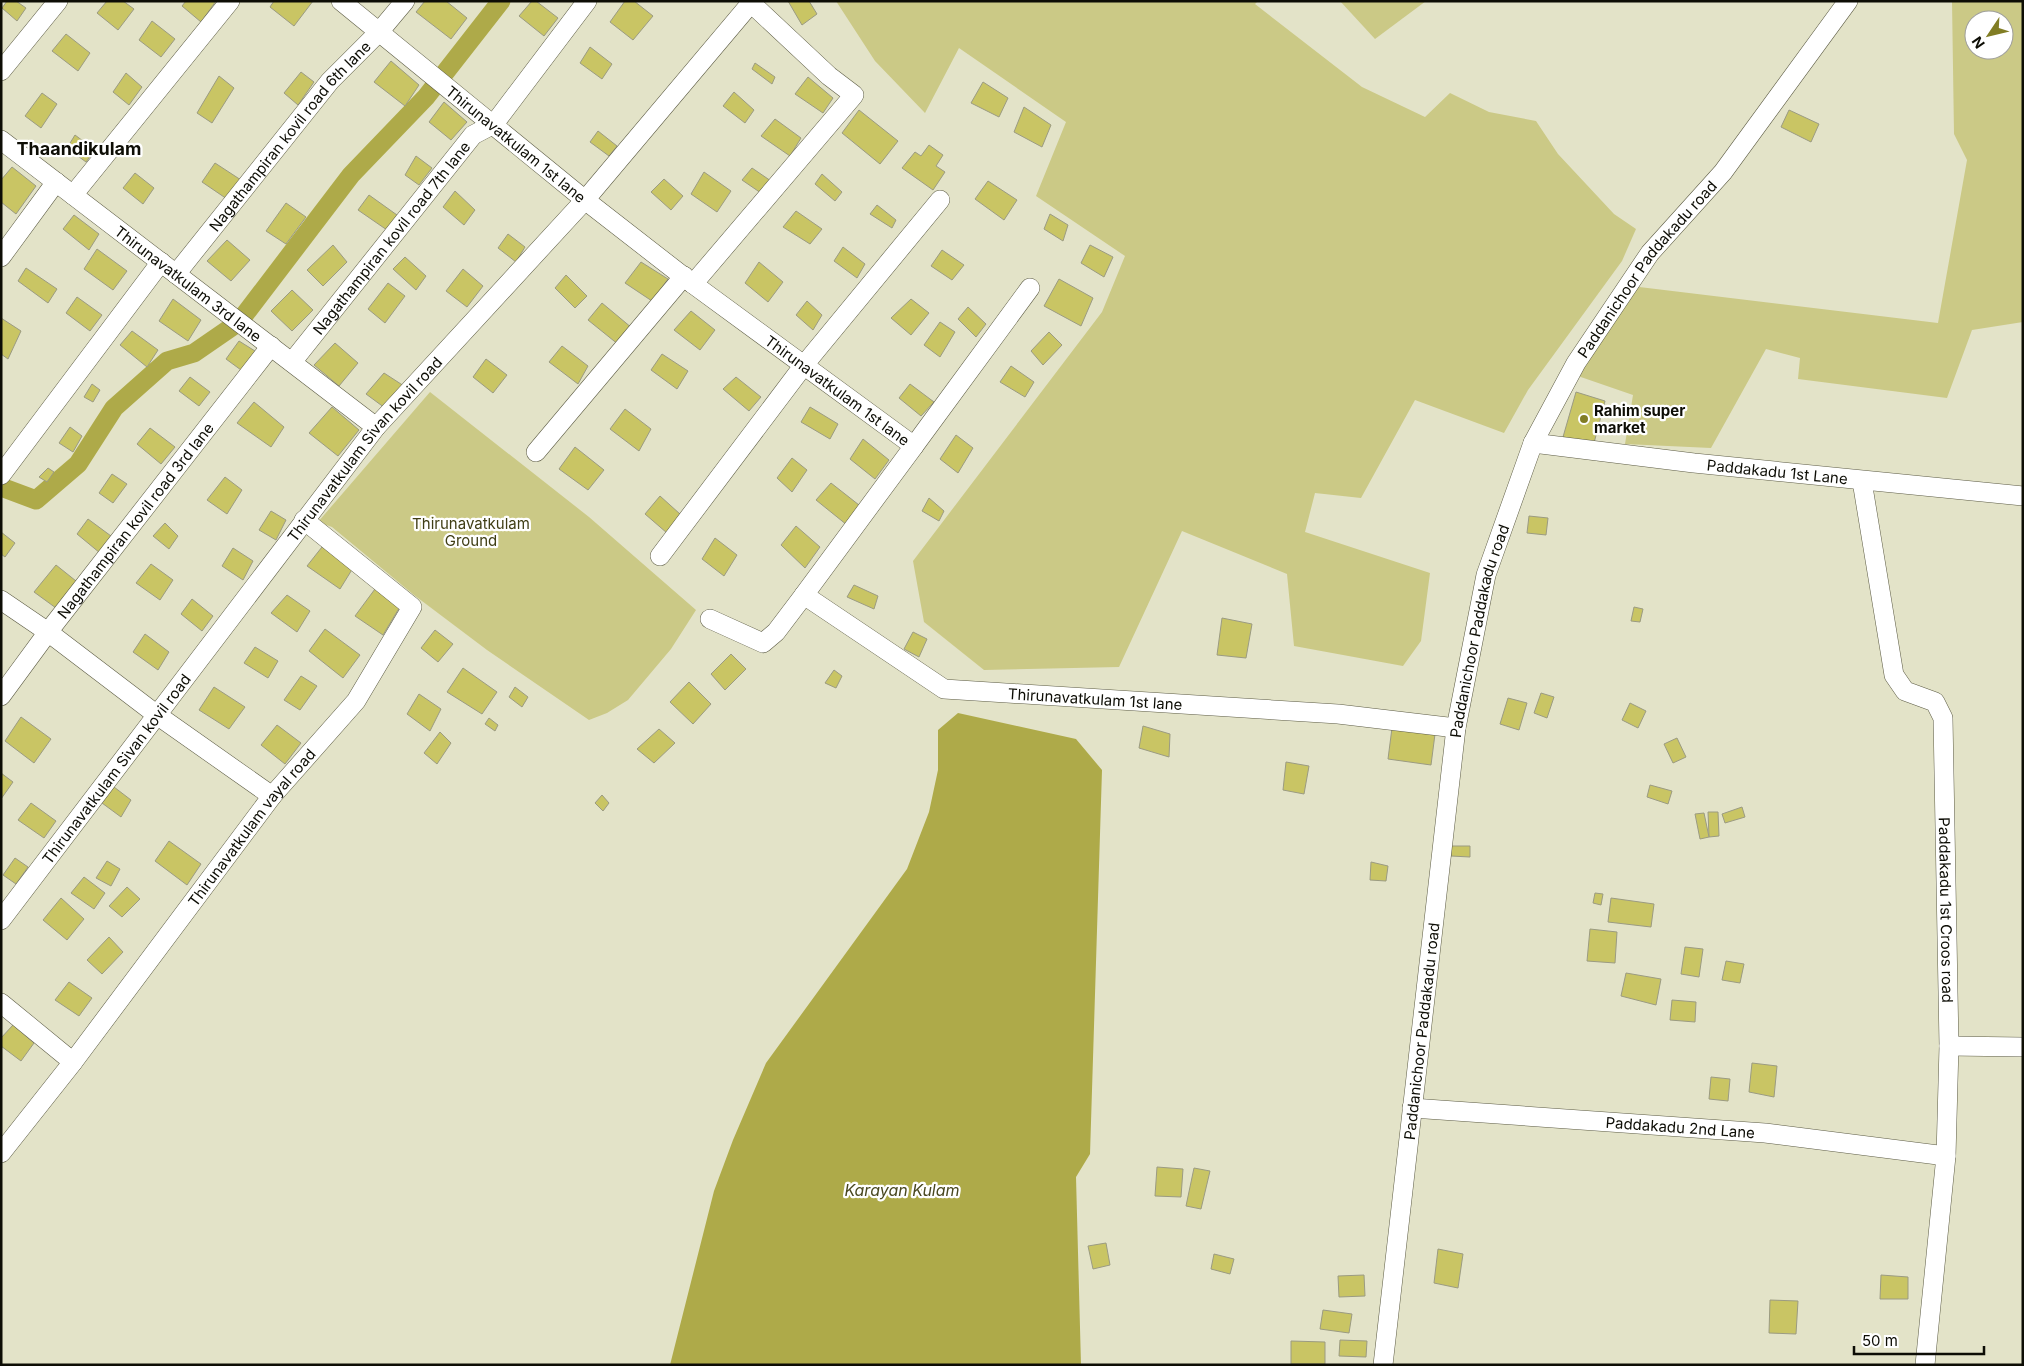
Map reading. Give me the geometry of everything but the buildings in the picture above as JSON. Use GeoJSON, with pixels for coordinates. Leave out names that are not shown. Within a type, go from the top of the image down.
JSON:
{"type":"FeatureCollection","features":[{"type":"Feature","properties":{"kind":"street"},"geometry":{"type":"LineString","coordinates":[[1,71],[58,1]]}},
{"type":"Feature","properties":{"kind":"street"},"geometry":{"type":"LineString","coordinates":[[73,195],[230,1]]}},
{"type":"Feature","properties":{"kind":"street","name":"Thirunavatkulam 1st lane"},"geometry":{"type":"LineString","coordinates":[[340,1],[494,124],[585,200],[689,280],[914,446],[804,595],[944,689],[1338,714],[1456,728]]}},
{"type":"Feature","properties":{"kind":"street","name":"Nagathampiran kovil road 6th lane"},"geometry":{"type":"LineString","coordinates":[[1,475],[169,268],[330,81],[379,32],[405,1]]}},
{"type":"Feature","properties":{"kind":"street","name":"Nagathampiran kovil road 7th lane"},"geometry":{"type":"LineString","coordinates":[[292,362],[473,136],[494,124],[587,1]]}},
{"type":"Feature","properties":{"kind":"street","name":"Paddanichoor Paddakadu road"},"geometry":{"type":"LineString","coordinates":[[1383,1365],[1456,728],[1486,575],[1533,443],[1576,363],[1650,253],[1723,172],[1848,1]]}},
{"type":"Feature","properties":{"kind":"street"},"geometry":{"type":"LineString","coordinates":[[536,452],[854,95],[829,76],[750,2]]}},
{"type":"Feature","properties":{"kind":"street","name":"Thirunavatkulam Sivan kovil road"},"geometry":{"type":"LineString","coordinates":[[1,920],[376,427],[585,200],[750,2]]}},
{"type":"Feature","properties":{"kind":"street","name":"Thirunavatkulam 3rd lane"},"geometry":{"type":"LineString","coordinates":[[1,140],[376,427]]}},
{"type":"Feature","properties":{"kind":"street"},"geometry":{"type":"LineString","coordinates":[[1,257],[56,182]]}},
{"type":"Feature","properties":{"kind":"street"},"geometry":{"type":"LineString","coordinates":[[660,556],[804,365],[940,200]]}},
{"type":"Feature","properties":{"kind":"street"},"geometry":{"type":"LineString","coordinates":[[914,446],[1030,288]]}},
{"type":"Feature","properties":{"kind":"street","name":"Nagathampiran kovil road 3rd lane"},"geometry":{"type":"LineString","coordinates":[[1,696],[48,632],[270,346]]}},
{"type":"Feature","properties":{"kind":"street","name":"Paddakadu 1st Lane"},"geometry":{"type":"LineString","coordinates":[[1533,443],[1694,463],[2023,496]]}},
{"type":"Feature","properties":{"kind":"street","name":"Paddakadu 1st Croos road"},"geometry":{"type":"LineString","coordinates":[[1862,481],[1894,675],[1905,690],[1935,702],[1943,718],[1949,1046],[1946,1156],[1925,1365]]}},
{"type":"Feature","properties":{"kind":"street","name":"Thirunavatkulam vayal road"},"geometry":{"type":"LineString","coordinates":[[1,1153],[73,1062],[272,796],[356,700],[412,607],[304,520]]}},
{"type":"Feature","properties":{"kind":"street"},"geometry":{"type":"LineString","coordinates":[[710,619],[763,643],[776,632],[804,595]]}},
{"type":"Feature","properties":{"kind":"street"},"geometry":{"type":"LineString","coordinates":[[1,600],[48,632],[157,715],[272,796]]}},
{"type":"Feature","properties":{"kind":"street"},"geometry":{"type":"LineString","coordinates":[[1,1003],[73,1062]]}},
{"type":"Feature","properties":{"kind":"street"},"geometry":{"type":"LineString","coordinates":[[1949,1046],[2023,1047]]}},
{"type":"Feature","properties":{"kind":"street","name":"Paddakadu 2nd Lane"},"geometry":{"type":"LineString","coordinates":[[1412,1108],[1765,1132],[1946,1156]]}},
{"type":"Feature","properties":{"kind":"green space"},"geometry":{"type":"Polygon","coordinates":[[[836,1],[1258,1],[1255,4],[1362,87],[1425,117],[1450,93],[1489,112],[1536,121],[1558,154],[1614,214],[1636,229],[1622,261],[1528,390],[1504,433],[1415,400],[1361,498],[1315,493],[1305,532],[1430,573],[1421,641],[1403,666],[1294,646],[1287,574],[1182,531],[1119,667],[984,670],[924,622],[913,561],[1102,312],[1125,256],[1036,196],[1066,122],[959,48],[925,113],[875,61],[836,1]]]}},
{"type":"Feature","properties":{"kind":"green space"},"geometry":{"type":"Polygon","coordinates":[[[1340,1],[1426,1],[1375,39],[1340,1]]]}},
{"type":"Feature","properties":{"kind":"green space"},"geometry":{"type":"Polygon","coordinates":[[[1952,1],[2023,1],[2023,322],[1972,330],[1947,398],[1798,379],[1800,358],[1766,349],[1711,448],[1625,444],[1633,395],[1575,375],[1631,286],[1938,323],[1967,160],[1954,134],[1952,1]]]}},
{"type":"Feature","properties":{"kind":"green space","name":"Thirunavatkulam Ground"},"geometry":{"type":"Polygon","coordinates":[[[430,392],[589,517],[696,610],[671,649],[628,700],[607,713],[589,720],[487,650],[414,595],[332,527],[318,522],[430,392]]]}},
{"type":"Feature","properties":{"kind":"water","name":"Karayan Kulam"},"geometry":{"type":"Polygon","coordinates":[[[958,713],[1076,739],[1102,770],[1090,1154],[1076,1177],[1081,1365],[670,1365],[714,1191],[733,1140],[766,1063],[907,869],[929,812],[938,770],[938,730],[958,713]]]}},
{"type":"Feature","properties":{"kind":"waterway"},"geometry":{"type":"LineString","coordinates":[[1,487],[36,500],[78,464],[114,408],[167,361],[194,353],[239,322],[351,175],[426,97],[501,1]]}},
{"type":"Feature","properties":{"kind":"place","name":"Rahim super market"},"geometry":{"type":"Point","coordinates":[1584,419]}},
{"type":"Feature","properties":{"kind":"district","name":"Thaandikulam"},"geometry":{"type":"Point","coordinates":[79,148]}}]}
